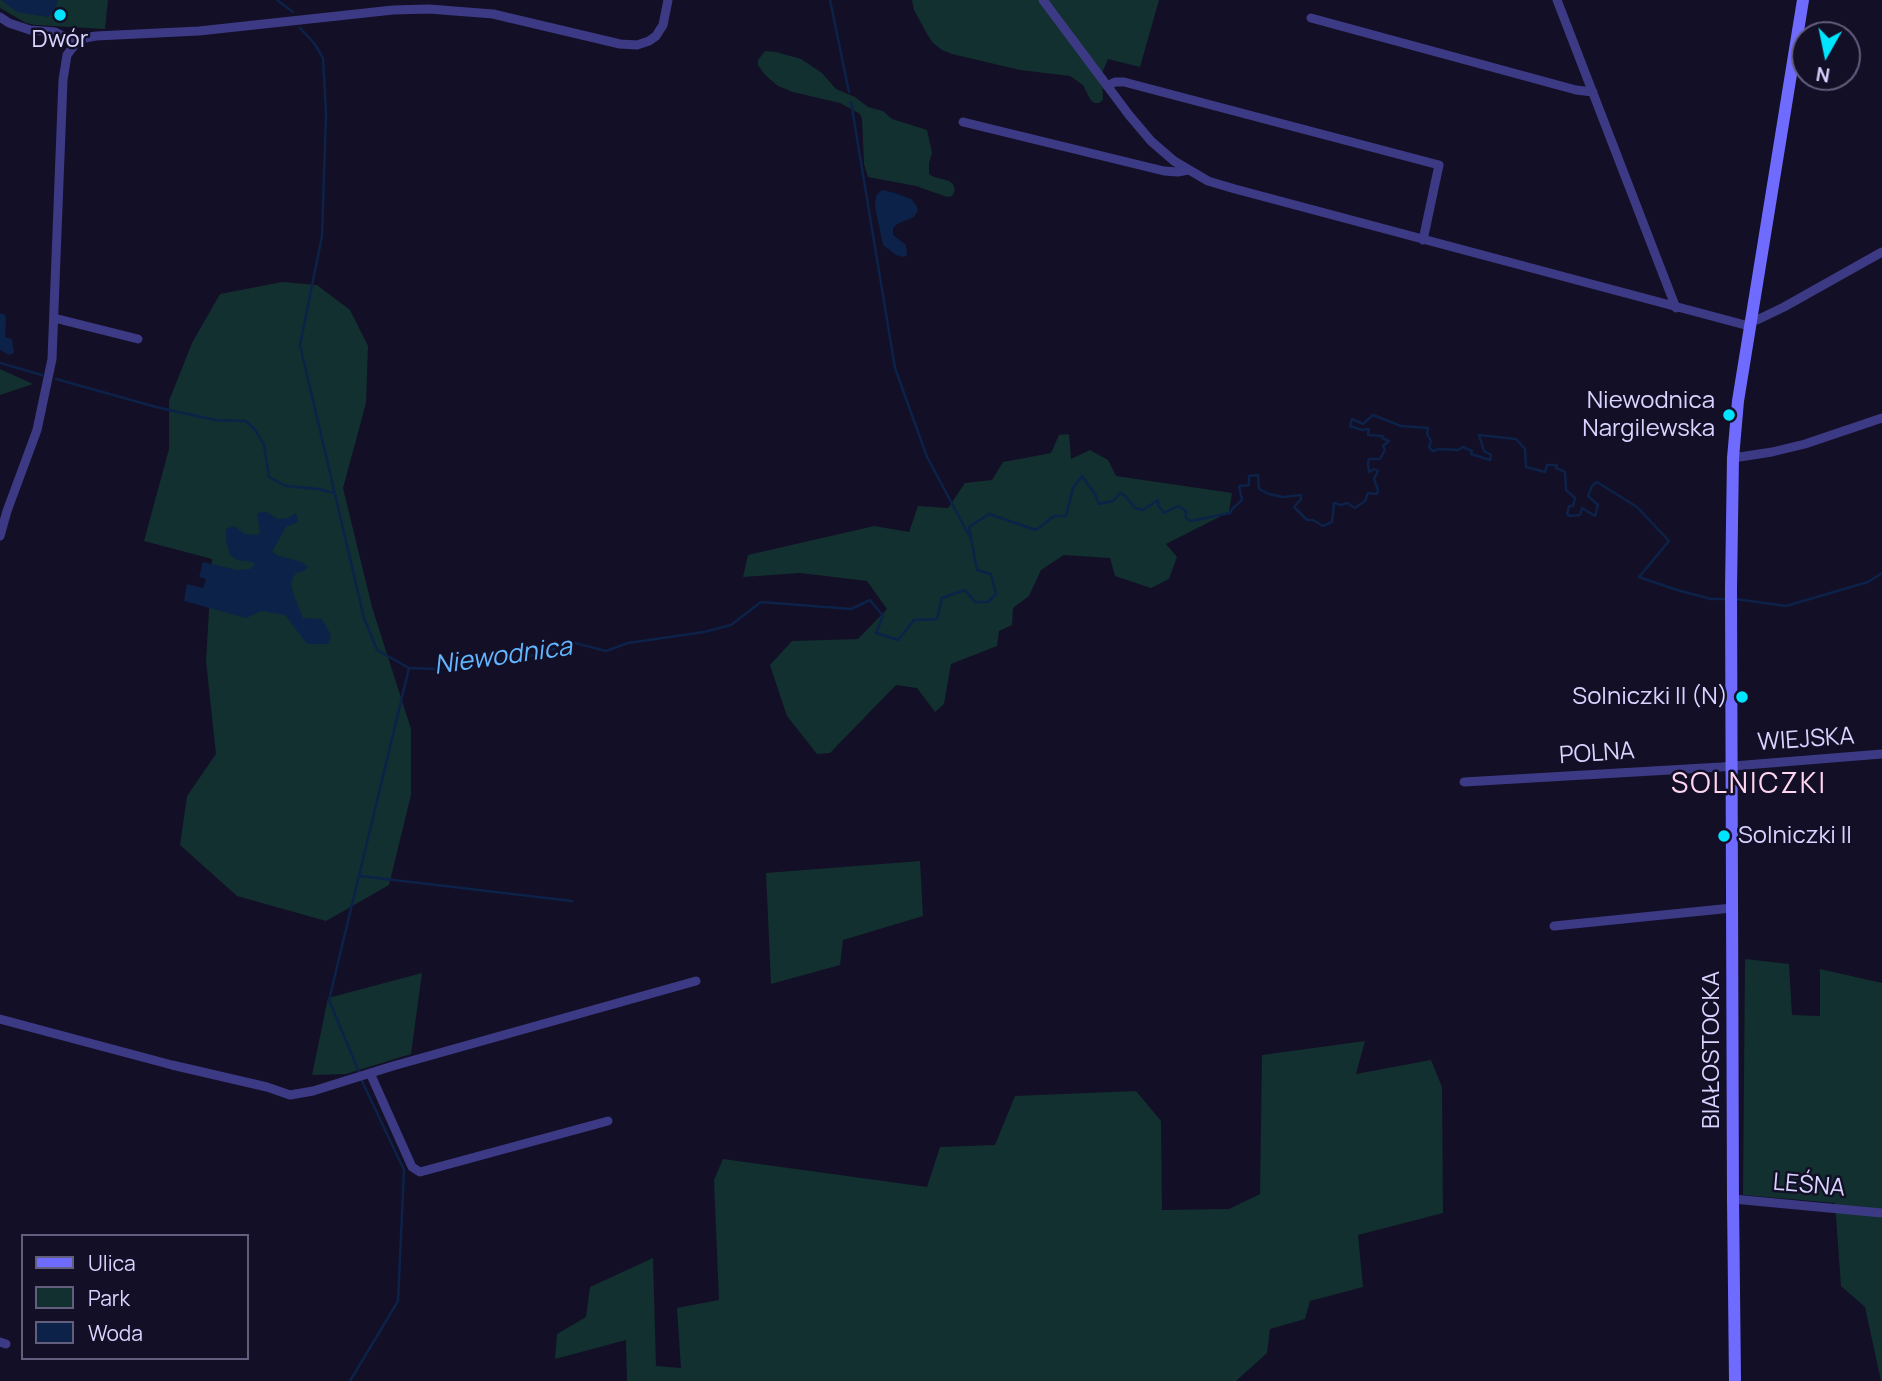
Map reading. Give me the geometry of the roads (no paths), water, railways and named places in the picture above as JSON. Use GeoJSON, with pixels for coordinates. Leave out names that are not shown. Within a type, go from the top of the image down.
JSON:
{"type":"FeatureCollection","features":[{"type":"Feature","properties":{"kind":"street"},"geometry":{"type":"LineString","coordinates":[[0,536],[37,430],[52,359],[63,80],[67,55],[76,43],[96,36],[199,31],[393,10],[429,9],[493,14],[620,44],[636,45],[656,36],[663,25],[668,0]]}},
{"type":"Feature","properties":{"kind":"street"},"geometry":{"type":"LineString","coordinates":[[1043,0],[1151,141],[1188,170],[1208,181],[1234,189],[1676,308],[1750,323],[1882,252]]}},
{"type":"Feature","properties":{"kind":"street"},"geometry":{"type":"LineString","coordinates":[[1557,0],[1676,308]]}},
{"type":"Feature","properties":{"kind":"street","name":"BIAŁOSTOCKA"},"geometry":{"type":"LineString","coordinates":[[1735,1381],[1731,609],[1733,458],[1738,401],[1802,0]]}},
{"type":"Feature","properties":{"kind":"street"},"geometry":{"type":"LineString","coordinates":[[0,17],[30,30],[55,32],[76,43]]}},
{"type":"Feature","properties":{"kind":"street"},"geometry":{"type":"LineString","coordinates":[[1311,18],[1576,90],[1592,92]]}},
{"type":"Feature","properties":{"kind":"street"},"geometry":{"type":"LineString","coordinates":[[1107,86],[1115,82],[1125,82],[1440,165],[1423,240]]}},
{"type":"Feature","properties":{"kind":"street"},"geometry":{"type":"LineString","coordinates":[[963,122],[1164,171],[1188,170]]}},
{"type":"Feature","properties":{"kind":"street"},"geometry":{"type":"LineString","coordinates":[[54,318],[138,339]]}},
{"type":"Feature","properties":{"kind":"street"},"geometry":{"type":"LineString","coordinates":[[1733,458],[1805,444],[1882,418]]}},
{"type":"Feature","properties":{"kind":"street","name":"WIEJSKA"},"geometry":{"type":"LineString","coordinates":[[1732,765],[1882,754]]}},
{"type":"Feature","properties":{"kind":"street","name":"POLNA"},"geometry":{"type":"LineString","coordinates":[[1464,782],[1732,765]]}},
{"type":"Feature","properties":{"kind":"street"},"geometry":{"type":"LineString","coordinates":[[1554,926],[1732,908]]}},
{"type":"Feature","properties":{"kind":"street"},"geometry":{"type":"LineString","coordinates":[[0,1019],[290,1095],[313,1091],[696,981]]}},
{"type":"Feature","properties":{"kind":"street"},"geometry":{"type":"LineString","coordinates":[[370,1073],[412,1167],[421,1172],[608,1121]]}},
{"type":"Feature","properties":{"kind":"street","name":"LEŚNA"},"geometry":{"type":"LineString","coordinates":[[1733,1199],[1882,1213]]}},
{"type":"Feature","properties":{"kind":"water"},"geometry":{"type":"Polygon","coordinates":[[[1,0],[58,0],[55,10],[48,17],[17,12],[1,0]]]}},
{"type":"Feature","properties":{"kind":"water"},"geometry":{"type":"Polygon","coordinates":[[[882,190],[911,199],[918,210],[914,217],[893,228],[893,235],[906,245],[907,255],[904,257],[896,255],[883,245],[875,207],[876,196],[882,190]]]}},
{"type":"Feature","properties":{"kind":"water"},"geometry":{"type":"Polygon","coordinates":[[[0,313],[6,318],[5,337],[12,339],[14,353],[9,355],[0,350],[0,313]]]}},
{"type":"Feature","properties":{"kind":"water"},"geometry":{"type":"Polygon","coordinates":[[[266,512],[278,519],[288,518],[296,513],[298,522],[286,527],[272,552],[302,562],[308,567],[296,573],[291,582],[293,593],[303,618],[322,619],[331,635],[328,644],[307,644],[285,615],[261,611],[246,618],[184,601],[187,584],[203,588],[206,579],[199,577],[203,562],[237,570],[250,569],[255,564],[237,560],[230,555],[226,529],[234,526],[245,534],[257,535],[260,532],[257,513],[266,512]]]}},
{"type":"Feature","properties":{"kind":"waterway","name":"Niewodnica"},"geometry":{"type":"LineString","coordinates":[[277,0],[293,12]]}},
{"type":"Feature","properties":{"kind":"waterway"},"geometry":{"type":"LineString","coordinates":[[830,0],[849,92]]}},
{"type":"Feature","properties":{"kind":"waterway","name":"Niewodnica"},"geometry":{"type":"LineString","coordinates":[[300,28],[323,58],[326,114],[322,236],[300,345],[364,618],[377,650],[409,668],[433,669],[523,658],[575,643],[606,651],[628,643],[704,632],[731,625],[761,602],[851,609],[870,600],[883,616],[876,633],[898,640],[914,620],[937,619],[942,598],[965,590],[975,602],[988,602],[996,594],[991,574],[977,570],[969,527],[989,514],[1036,530],[1054,516],[1066,516],[1073,488],[1082,476],[1099,504],[1113,501],[1120,493],[1135,508],[1143,510],[1158,500],[1164,513],[1178,506],[1186,511],[1186,518],[1191,521],[1230,513],[1242,500],[1239,486],[1249,485],[1249,476],[1258,475],[1259,489],[1269,494],[1283,497],[1301,495],[1294,507],[1307,520],[1313,520],[1323,526],[1332,522],[1334,503],[1347,503],[1355,508],[1365,501],[1368,493],[1377,494],[1374,479],[1378,471],[1374,469],[1369,472],[1368,463],[1369,459],[1380,459],[1385,450],[1383,446],[1389,441],[1382,438],[1383,436],[1368,435],[1369,429],[1350,426],[1352,419],[1363,424],[1373,415],[1401,426],[1428,428],[1427,434],[1431,441],[1429,447],[1433,451],[1458,450],[1463,447],[1472,451],[1471,454],[1490,460],[1491,455],[1484,451],[1479,435],[1516,439],[1525,449],[1526,467],[1545,472],[1547,465],[1557,465],[1556,468],[1565,472],[1566,490],[1575,498],[1567,514],[1580,515],[1582,508],[1595,516],[1598,505],[1588,496],[1597,482],[1637,507],[1669,541],[1639,577],[1711,599],[1726,599]]}},
{"type":"Feature","properties":{"kind":"waterway"},"geometry":{"type":"LineString","coordinates":[[851,102],[895,368],[927,457],[970,537]]}},
{"type":"Feature","properties":{"kind":"waterway"},"geometry":{"type":"LineString","coordinates":[[0,363],[42,375]]}},
{"type":"Feature","properties":{"kind":"waterway"},"geometry":{"type":"LineString","coordinates":[[56,379],[156,407],[215,420],[246,421],[264,445],[269,477],[286,486],[334,493]]}},
{"type":"Feature","properties":{"kind":"waterway","name":"Niewodnica"},"geometry":{"type":"LineString","coordinates":[[1736,599],[1786,606],[1868,582],[1882,573]]}},
{"type":"Feature","properties":{"kind":"waterway"},"geometry":{"type":"LineString","coordinates":[[359,1072],[329,1000],[409,668]]}},
{"type":"Feature","properties":{"kind":"waterway"},"geometry":{"type":"LineString","coordinates":[[360,876],[572,901]]}},
{"type":"Feature","properties":{"kind":"waterway"},"geometry":{"type":"LineString","coordinates":[[350,1381],[398,1301],[404,1170],[362,1081]]}},
{"type":"Feature","properties":{"kind":"place","name":"Dwór"},"geometry":{"type":"Point","coordinates":[60,15]}},
{"type":"Feature","properties":{"kind":"place","name":"Niewodnica Nargilewska"},"geometry":{"type":"Point","coordinates":[1729,415]}},
{"type":"Feature","properties":{"kind":"place","name":"Solniczki II (N)"},"geometry":{"type":"Point","coordinates":[1742,697]}},
{"type":"Feature","properties":{"kind":"place","name":"Solniczki II"},"geometry":{"type":"Point","coordinates":[1724,836]}},
{"type":"Feature","properties":{"kind":"district","name":"SOLNICZKI"},"geometry":{"type":"Point","coordinates":[1749,785]}}]}
